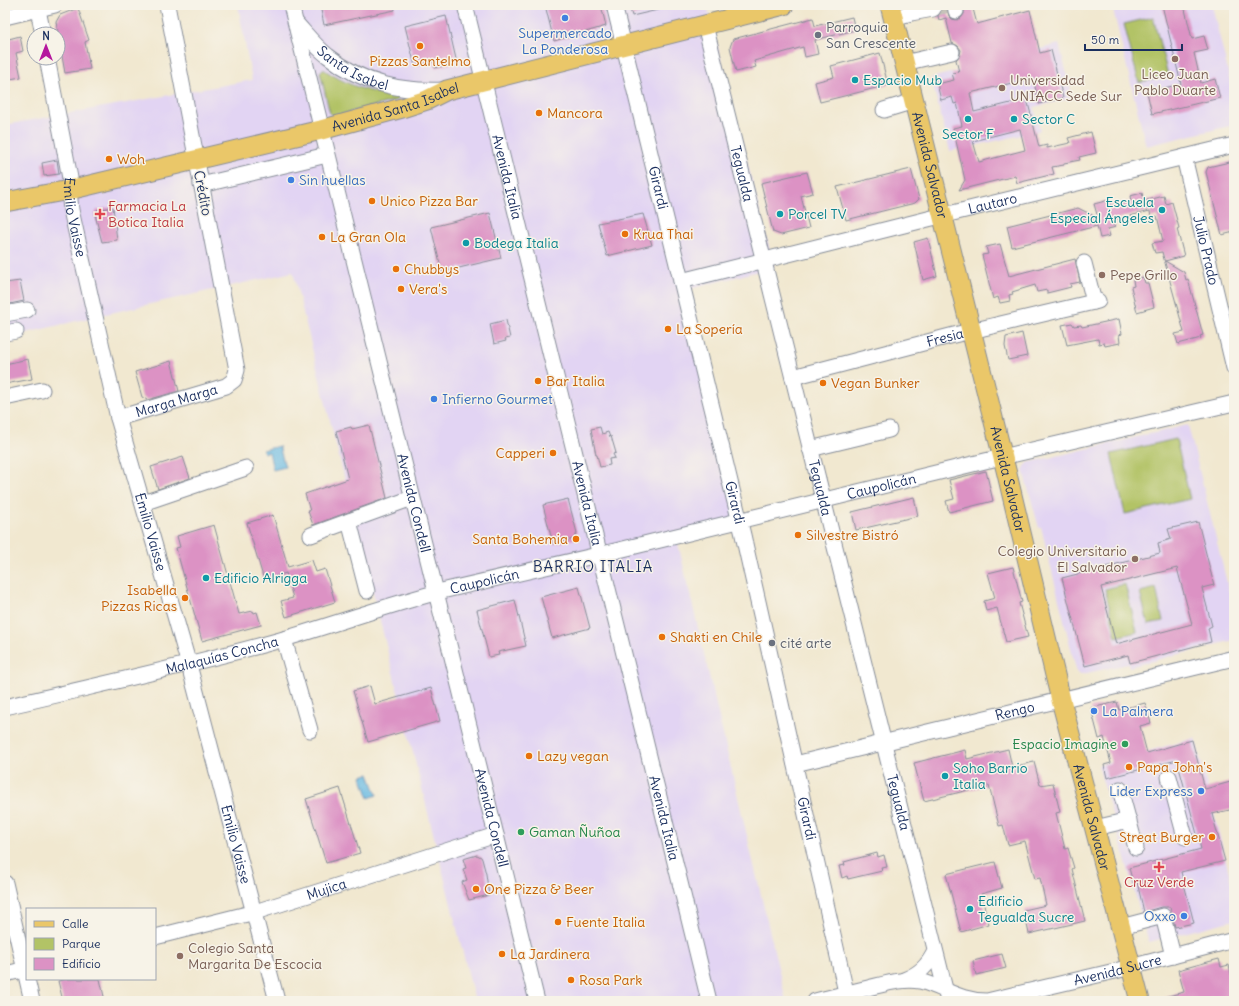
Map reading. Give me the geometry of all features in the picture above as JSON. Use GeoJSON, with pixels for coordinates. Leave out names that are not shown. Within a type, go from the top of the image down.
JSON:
{"type":"FeatureCollection","features":[{"type":"Feature","properties":{"kind":"main road","name":"Avenida Santa Isabel"},"geometry":{"type":"LineString","coordinates":[[5,202],[70,190],[321,130],[402,108],[427,100],[447,90],[784,5]]}},
{"type":"Feature","properties":{"kind":"main road","name":"Avenida Salvador"},"geometry":{"type":"LineString","coordinates":[[891,12],[1061,700],[1140,1001]]}},
{"type":"Feature","properties":{"kind":"street"},"geometry":{"type":"LineString","coordinates":[[5,17],[37,8],[55,5]]}},
{"type":"Feature","properties":{"kind":"street","name":"Crédito"},"geometry":{"type":"LineString","coordinates":[[167,5],[236,360],[237,370],[234,380]]}},
{"type":"Feature","properties":{"kind":"street","name":"Avenida Condell"},"geometry":{"type":"LineString","coordinates":[[291,5],[537,1001]]}},
{"type":"Feature","properties":{"kind":"street","name":"Avenida Italia"},"geometry":{"type":"LineString","coordinates":[[464,5],[709,1001]]}},
{"type":"Feature","properties":{"kind":"street","name":"Girardi"},"geometry":{"type":"LineString","coordinates":[[614,5],[740,520],[848,997]]}},
{"type":"Feature","properties":{"kind":"street"},"geometry":{"type":"LineString","coordinates":[[37,8],[41,26]]}},
{"type":"Feature","properties":{"kind":"street"},"geometry":{"type":"LineString","coordinates":[[891,12],[934,8]]}},
{"type":"Feature","properties":{"kind":"street","name":"Santa Isabel"},"geometry":{"type":"LineString","coordinates":[[295,22],[328,56],[355,74],[390,87],[408,90],[447,90]]}},
{"type":"Feature","properties":{"kind":"street","name":"Tegualda"},"geometry":{"type":"LineString","coordinates":[[705,25],[946,996]]}},
{"type":"Feature","properties":{"kind":"street"},"geometry":{"type":"LineString","coordinates":[[904,62],[952,52]]}},
{"type":"Feature","properties":{"kind":"street","name":"Emilio Vaisse"},"geometry":{"type":"LineString","coordinates":[[49,66],[70,178],[71,210],[118,418],[189,664],[255,912],[277,1001]]}},
{"type":"Feature","properties":{"kind":"street"},"geometry":{"type":"LineString","coordinates":[[884,110],[914,101]]}},
{"type":"Feature","properties":{"kind":"street","name":"Lautaro"},"geometry":{"type":"LineString","coordinates":[[681,281],[1234,145]]}},
{"type":"Feature","properties":{"kind":"street"},"geometry":{"type":"LineString","coordinates":[[201,185],[327,155]]}},
{"type":"Feature","properties":{"kind":"street","name":"Julio Prado"},"geometry":{"type":"LineString","coordinates":[[1184,157],[1234,368]]}},
{"type":"Feature","properties":{"kind":"street","name":"Fresia"},"geometry":{"type":"LineString","coordinates":[[793,377],[971,331],[1096,301],[1084,263]]}},
{"type":"Feature","properties":{"kind":"street"},"geometry":{"type":"LineString","coordinates":[[5,314],[27,310]]}},
{"type":"Feature","properties":{"kind":"street","name":"Marga Marga"},"geometry":{"type":"LineString","coordinates":[[118,418],[215,390],[226,386],[234,380]]}},
{"type":"Feature","properties":{"kind":"street"},"geometry":{"type":"LineString","coordinates":[[5,398],[42,390]]}},
{"type":"Feature","properties":{"kind":"street","name":"Caupolicán"},"geometry":{"type":"LineString","coordinates":[[436,592],[1234,403]]}},
{"type":"Feature","properties":{"kind":"street"},"geometry":{"type":"LineString","coordinates":[[810,449],[889,430]]}},
{"type":"Feature","properties":{"kind":"street"},"geometry":{"type":"LineString","coordinates":[[143,503],[246,468]]}},
{"type":"Feature","properties":{"kind":"street"},"geometry":{"type":"LineString","coordinates":[[311,535],[412,498]]}},
{"type":"Feature","properties":{"kind":"street"},"geometry":{"type":"LineString","coordinates":[[349,521],[367,591]]}},
{"type":"Feature","properties":{"kind":"street","name":"Malaquías Concha"},"geometry":{"type":"LineString","coordinates":[[5,707],[189,664],[284,639],[436,592]]}},
{"type":"Feature","properties":{"kind":"street"},"geometry":{"type":"LineString","coordinates":[[284,639],[310,730]]}},
{"type":"Feature","properties":{"kind":"street","name":"Rengo"},"geometry":{"type":"LineString","coordinates":[[795,764],[1234,658]]}},
{"type":"Feature","properties":{"kind":"street"},"geometry":{"type":"LineString","coordinates":[[1169,777],[1185,837]]}},
{"type":"Feature","properties":{"kind":"street"},"geometry":{"type":"LineString","coordinates":[[1120,789],[1136,848]]}},
{"type":"Feature","properties":{"kind":"street"},"geometry":{"type":"LineString","coordinates":[[1095,828],[1129,820]]}},
{"type":"Feature","properties":{"kind":"street","name":"Mujica"},"geometry":{"type":"LineString","coordinates":[[156,937],[255,912],[496,835]]}},
{"type":"Feature","properties":{"kind":"street"},"geometry":{"type":"LineString","coordinates":[[5,882],[26,969],[5,974]]}},
{"type":"Feature","properties":{"kind":"street"},"geometry":{"type":"LineString","coordinates":[[1121,927],[1163,916],[1173,956]]}},
{"type":"Feature","properties":{"kind":"street","name":"Avenida Sucre"},"geometry":{"type":"LineString","coordinates":[[815,1001],[848,997],[904,980],[920,982],[946,996],[987,1001],[1234,940]]}},
{"type":"Feature","properties":{"kind":"street"},"geometry":{"type":"LineString","coordinates":[[904,980],[914,976],[923,969],[930,961],[935,951]]}},
{"type":"Feature","properties":{"kind":"street"},"geometry":{"type":"LineString","coordinates":[[28,980],[32,1001]]}},
{"type":"Feature","properties":{"kind":"shaded area"},"geometry":{"type":"Polygon","coordinates":[[[238,5],[707,5],[774,267],[690,289],[740,520],[676,535],[786,1001],[475,1001],[293,272],[5,338],[5,125],[252,80],[238,5]]]}},
{"type":"Feature","properties":{"kind":"shaded area","name":"Liceo Juan Pablo Duarte"},"geometry":{"type":"Polygon","coordinates":[[[1112,5],[1212,5],[1234,97],[1234,125],[1146,146],[1112,5]]]}},
{"type":"Feature","properties":{"kind":"shaded area","name":"Universidad UNIACC Sede Sur"},"geometry":{"type":"Polygon","coordinates":[[[1059,44],[1073,98],[1034,107],[1040,131],[950,151],[931,78],[1059,44]]]}},
{"type":"Feature","properties":{"kind":"shaded area","name":"Colegio Universitario El Salvador"},"geometry":{"type":"Polygon","coordinates":[[[1188,425],[1229,591],[1234,590],[1234,640],[1129,667],[1128,664],[1082,674],[1077,673],[1041,527],[1039,528],[1023,470],[1027,463],[1188,425]]]}},
{"type":"Feature","properties":{"kind":"shaded area"},"geometry":{"type":"Polygon","coordinates":[[[1195,738],[1234,893],[1234,920],[1149,942],[1098,765],[1195,738]]]}},
{"type":"Feature","properties":{"kind":"green space"},"geometry":{"type":"Polygon","coordinates":[[[1153,17],[1168,75],[1139,83],[1124,24],[1153,17]]]}},
{"type":"Feature","properties":{"kind":"green space"},"geometry":{"type":"Polygon","coordinates":[[[323,69],[349,84],[377,93],[398,96],[398,100],[335,116],[330,114],[320,72],[323,69]]]}},
{"type":"Feature","properties":{"kind":"green space"},"geometry":{"type":"Polygon","coordinates":[[[1176,439],[1190,499],[1125,514],[1111,454],[1176,439]]]}},
{"type":"Feature","properties":{"kind":"green space"},"geometry":{"type":"Polygon","coordinates":[[[1125,584],[1137,632],[1116,637],[1105,589],[1125,584]]]}},
{"type":"Feature","properties":{"kind":"green space"},"geometry":{"type":"Polygon","coordinates":[[[1156,588],[1163,621],[1148,624],[1140,592],[1156,588]]]}},
{"type":"Feature","properties":{"kind":"water"},"geometry":{"type":"Polygon","coordinates":[[[279,446],[285,467],[273,470],[269,452],[264,453],[263,450],[279,446]]]}},
{"type":"Feature","properties":{"kind":"water"},"geometry":{"type":"Polygon","coordinates":[[[369,774],[377,795],[369,798],[361,776],[369,774]]]}},
{"type":"Feature","properties":{"kind":"building"},"geometry":{"type":"Polygon","coordinates":[[[320,5],[394,5],[395,10],[324,25],[320,5]]]}},
{"type":"Feature","properties":{"kind":"building","name":"Supermercado La Ponderosa"},"geometry":{"type":"Polygon","coordinates":[[[545,5],[601,5],[606,26],[554,41],[545,5]]]}},
{"type":"Feature","properties":{"kind":"building"},"geometry":{"type":"Polygon","coordinates":[[[629,5],[662,5],[662,9],[632,16],[629,5]]]}},
{"type":"Feature","properties":{"kind":"building"},"geometry":{"type":"Polygon","coordinates":[[[941,5],[946,5],[949,16],[952,19],[957,20],[964,14],[964,5],[972,5],[977,24],[1030,10],[1040,53],[1051,50],[1063,98],[1039,104],[1033,78],[970,93],[974,112],[1027,99],[1039,147],[1047,145],[1047,148],[1070,143],[1068,138],[1091,132],[1096,153],[1079,157],[1080,160],[1052,167],[1054,174],[1017,183],[1015,176],[959,190],[965,180],[953,128],[962,126],[957,103],[954,104],[952,97],[941,100],[937,84],[954,80],[952,73],[959,72],[956,60],[960,55],[961,50],[958,46],[952,43],[946,18],[939,20],[938,16],[942,12],[941,5]],[[1020,129],[973,141],[979,162],[1025,150],[1020,129]]]}},
{"type":"Feature","properties":{"kind":"building"},"geometry":{"type":"Polygon","coordinates":[[[1162,5],[1184,5],[1192,39],[1204,36],[1208,50],[1194,53],[1201,83],[1215,79],[1220,98],[1152,114],[1147,92],[1181,84],[1162,5]]]}},
{"type":"Feature","properties":{"kind":"building"},"geometry":{"type":"Polygon","coordinates":[[[78,8],[89,40],[85,42],[90,69],[65,73],[64,66],[66,66],[66,26],[57,26],[56,22],[60,15],[78,8]]]}},
{"type":"Feature","properties":{"kind":"building"},"geometry":{"type":"Polygon","coordinates":[[[446,16],[456,59],[454,63],[435,68],[434,61],[415,66],[405,26],[446,16]]]}},
{"type":"Feature","properties":{"kind":"building"},"geometry":{"type":"Polygon","coordinates":[[[852,17],[855,30],[815,40],[818,54],[805,57],[803,47],[754,61],[756,67],[736,72],[730,47],[733,39],[813,18],[815,26],[852,17]]]}},
{"type":"Feature","properties":{"kind":"building"},"geometry":{"type":"Polygon","coordinates":[[[20,36],[23,51],[16,53],[21,77],[5,80],[5,40],[20,36]]]}},
{"type":"Feature","properties":{"kind":"building","name":"Espacio Mub"},"geometry":{"type":"Polygon","coordinates":[[[880,53],[888,85],[820,102],[815,82],[834,77],[831,66],[880,53]]]}},
{"type":"Feature","properties":{"kind":"building"},"geometry":{"type":"Polygon","coordinates":[[[57,160],[59,174],[44,176],[42,163],[57,160]]]}},
{"type":"Feature","properties":{"kind":"building"},"geometry":{"type":"Polygon","coordinates":[[[1234,161],[1234,232],[1222,235],[1206,172],[1208,167],[1234,161]]]}},
{"type":"Feature","properties":{"kind":"building"},"geometry":{"type":"Polygon","coordinates":[[[911,169],[919,199],[915,203],[846,220],[837,187],[911,169]]]}},
{"type":"Feature","properties":{"kind":"building"},"geometry":{"type":"Polygon","coordinates":[[[807,172],[813,193],[801,196],[809,228],[781,235],[773,232],[761,183],[807,172]]]}},
{"type":"Feature","properties":{"kind":"building"},"geometry":{"type":"Polygon","coordinates":[[[1142,193],[1144,201],[1164,196],[1166,204],[1172,202],[1184,256],[1165,261],[1184,272],[1186,280],[1188,279],[1203,335],[1200,336],[1201,338],[1178,344],[1175,334],[1184,332],[1162,252],[1155,253],[1152,243],[1163,241],[1157,216],[1151,218],[1150,211],[1112,220],[1114,226],[1116,227],[1108,229],[1110,236],[1100,238],[1097,226],[1012,247],[1007,226],[1078,208],[1098,218],[1094,204],[1109,200],[1111,206],[1131,201],[1130,196],[1142,193]]]}},
{"type":"Feature","properties":{"kind":"building"},"geometry":{"type":"Polygon","coordinates":[[[113,207],[117,240],[102,242],[95,215],[97,210],[113,207]]]}},
{"type":"Feature","properties":{"kind":"building","name":"Bodega Italia"},"geometry":{"type":"Polygon","coordinates":[[[490,213],[501,258],[442,272],[431,227],[490,213]]]}},
{"type":"Feature","properties":{"kind":"building","name":"Krua Thai"},"geometry":{"type":"Polygon","coordinates":[[[643,214],[652,245],[607,256],[598,223],[643,214]]]}},
{"type":"Feature","properties":{"kind":"building"},"geometry":{"type":"Polygon","coordinates":[[[928,238],[937,276],[923,280],[914,242],[928,238]]]}},
{"type":"Feature","properties":{"kind":"building"},"geometry":{"type":"Polygon","coordinates":[[[1000,244],[1009,276],[1075,259],[1080,282],[1070,284],[1071,287],[1047,293],[1047,290],[1037,292],[1035,285],[1012,292],[1013,294],[1009,295],[1010,301],[1000,303],[998,297],[993,299],[982,255],[988,254],[986,247],[1000,244]]]}},
{"type":"Feature","properties":{"kind":"building"},"geometry":{"type":"Polygon","coordinates":[[[1143,277],[1145,283],[1148,283],[1154,307],[1137,312],[1131,287],[1134,286],[1133,280],[1143,277]]]}},
{"type":"Feature","properties":{"kind":"building"},"geometry":{"type":"Polygon","coordinates":[[[20,281],[24,301],[5,305],[5,283],[20,281]]]}},
{"type":"Feature","properties":{"kind":"building"},"geometry":{"type":"Polygon","coordinates":[[[1119,319],[1122,334],[1119,335],[1120,343],[1105,346],[1104,343],[1099,344],[1098,339],[1067,345],[1062,325],[1072,323],[1074,326],[1081,325],[1082,327],[1119,319]]]}},
{"type":"Feature","properties":{"kind":"building"},"geometry":{"type":"Polygon","coordinates":[[[506,320],[510,338],[505,339],[506,341],[494,344],[490,324],[506,320]]]}},
{"type":"Feature","properties":{"kind":"building"},"geometry":{"type":"Polygon","coordinates":[[[1022,333],[1027,356],[1008,360],[1005,346],[1006,337],[1022,333]]]}},
{"type":"Feature","properties":{"kind":"building"},"geometry":{"type":"Polygon","coordinates":[[[28,359],[32,379],[5,384],[5,364],[28,359]]]}},
{"type":"Feature","properties":{"kind":"building"},"geometry":{"type":"Polygon","coordinates":[[[171,361],[179,391],[147,400],[142,397],[135,372],[171,361]]]}},
{"type":"Feature","properties":{"kind":"building"},"geometry":{"type":"Polygon","coordinates":[[[369,425],[387,498],[313,525],[308,511],[310,511],[305,494],[348,479],[336,431],[351,427],[352,429],[369,425]]]}},
{"type":"Feature","properties":{"kind":"building"},"geometry":{"type":"Polygon","coordinates":[[[600,427],[602,434],[608,432],[610,437],[611,436],[616,453],[613,454],[615,458],[609,459],[610,465],[600,467],[591,429],[600,427]]]}},
{"type":"Feature","properties":{"kind":"building"},"geometry":{"type":"Polygon","coordinates":[[[183,457],[190,478],[158,489],[151,467],[183,457]]]}},
{"type":"Feature","properties":{"kind":"building"},"geometry":{"type":"Polygon","coordinates":[[[986,471],[993,501],[949,512],[946,501],[954,499],[949,480],[986,471]]]}},
{"type":"Feature","properties":{"kind":"building"},"geometry":{"type":"Polygon","coordinates":[[[914,497],[918,516],[856,530],[852,512],[914,497]]]}},
{"type":"Feature","properties":{"kind":"building"},"geometry":{"type":"Polygon","coordinates":[[[568,499],[577,533],[574,539],[553,544],[543,505],[568,499]]]}},
{"type":"Feature","properties":{"kind":"building"},"geometry":{"type":"Polygon","coordinates":[[[273,515],[288,567],[312,560],[316,572],[325,569],[335,602],[286,617],[281,601],[293,598],[286,573],[264,580],[247,523],[273,515]]]}},
{"type":"Feature","properties":{"kind":"building"},"geometry":{"type":"Polygon","coordinates":[[[1198,522],[1214,585],[1202,588],[1212,626],[1208,628],[1211,642],[1130,663],[1128,655],[1085,666],[1062,578],[1160,553],[1158,543],[1171,539],[1168,529],[1198,522]],[[1177,568],[1101,587],[1116,644],[1192,624],[1177,568]]]}},
{"type":"Feature","properties":{"kind":"building","name":"Edificio Alrigga"},"geometry":{"type":"Polygon","coordinates":[[[214,525],[239,614],[253,611],[254,613],[257,612],[261,625],[202,641],[176,548],[180,547],[177,536],[214,525]]]}},
{"type":"Feature","properties":{"kind":"building"},"geometry":{"type":"Polygon","coordinates":[[[1013,567],[1022,602],[1019,603],[1028,637],[1006,642],[997,608],[986,611],[984,601],[995,598],[988,573],[1013,567]]]}},
{"type":"Feature","properties":{"kind":"building"},"geometry":{"type":"Polygon","coordinates":[[[579,587],[590,628],[552,638],[541,597],[579,587]]]}},
{"type":"Feature","properties":{"kind":"building"},"geometry":{"type":"Polygon","coordinates":[[[515,600],[526,646],[498,652],[499,655],[489,657],[477,610],[515,600]]]}},
{"type":"Feature","properties":{"kind":"building"},"geometry":{"type":"Polygon","coordinates":[[[370,686],[375,704],[431,688],[440,721],[368,742],[353,691],[370,686]]]}},
{"type":"Feature","properties":{"kind":"building"},"geometry":{"type":"Polygon","coordinates":[[[1117,702],[1119,710],[1145,703],[1151,723],[1140,726],[1147,753],[1192,740],[1205,789],[1234,781],[1234,809],[1212,814],[1225,861],[1181,872],[1194,923],[1175,927],[1170,907],[1161,907],[1144,912],[1137,882],[1133,883],[1129,868],[1201,849],[1177,760],[1107,778],[1104,765],[1111,763],[1104,737],[1099,739],[1091,708],[1117,702]]]}},
{"type":"Feature","properties":{"kind":"building"},"geometry":{"type":"Polygon","coordinates":[[[1008,749],[1012,767],[1034,762],[1040,785],[1053,783],[1060,812],[1056,813],[1065,849],[1068,848],[1074,868],[1072,869],[1085,921],[1029,934],[1024,910],[1046,905],[1040,878],[1035,879],[1025,841],[1008,845],[1003,825],[999,826],[989,785],[924,801],[914,763],[965,750],[967,759],[1008,749]]]}},
{"type":"Feature","properties":{"kind":"building"},"geometry":{"type":"Polygon","coordinates":[[[340,788],[360,853],[326,863],[306,799],[340,788]]]}},
{"type":"Feature","properties":{"kind":"building"},"geometry":{"type":"Polygon","coordinates":[[[877,853],[878,857],[884,855],[887,867],[881,868],[882,871],[848,879],[847,876],[842,878],[839,866],[845,865],[844,862],[877,853]]]}},
{"type":"Feature","properties":{"kind":"building"},"geometry":{"type":"Polygon","coordinates":[[[477,855],[482,859],[489,895],[469,900],[462,882],[467,880],[463,869],[466,868],[463,859],[477,855]]]}},
{"type":"Feature","properties":{"kind":"building","name":"Edificio Tegualda Sucre"},"geometry":{"type":"Polygon","coordinates":[[[995,862],[1002,888],[981,894],[989,924],[961,932],[946,874],[995,862]]]}},
{"type":"Feature","properties":{"kind":"building"},"geometry":{"type":"Polygon","coordinates":[[[1002,954],[1006,968],[976,975],[973,961],[1002,954]]]}},
{"type":"Feature","properties":{"kind":"building"},"geometry":{"type":"Polygon","coordinates":[[[1219,959],[1221,967],[1229,965],[1234,986],[1234,1001],[1165,1001],[1164,997],[1184,992],[1178,970],[1219,959]]]}},
{"type":"Feature","properties":{"kind":"building"},"geometry":{"type":"Polygon","coordinates":[[[100,980],[105,1001],[63,1001],[58,981],[100,980]]]}},
{"type":"Feature","properties":{"kind":"tunnel"},"geometry":{"type":"LineString","coordinates":[[933,9],[948,5]]}},
{"type":"Feature","properties":{"kind":"place","name":"Supermercado La Ponderosa"},"geometry":{"type":"Point","coordinates":[565,18]}},
{"type":"Feature","properties":{"kind":"place","name":"Parroquia San Crescente"},"geometry":{"type":"Point","coordinates":[818,35]}},
{"type":"Feature","properties":{"kind":"place","name":"Pizzas Santelmo"},"geometry":{"type":"Point","coordinates":[420,46]}},
{"type":"Feature","properties":{"kind":"place","name":"Liceo Juan Pablo Duarte"},"geometry":{"type":"Point","coordinates":[1175,59]}},
{"type":"Feature","properties":{"kind":"place","name":"Espacio Mub"},"geometry":{"type":"Point","coordinates":[855,80]}},
{"type":"Feature","properties":{"kind":"place","name":"Universidad UNIACC Sede Sur"},"geometry":{"type":"Point","coordinates":[1002,88]}},
{"type":"Feature","properties":{"kind":"place","name":"Mancora"},"geometry":{"type":"Point","coordinates":[539,113]}},
{"type":"Feature","properties":{"kind":"place","name":"Sector F"},"geometry":{"type":"Point","coordinates":[968,119]}},
{"type":"Feature","properties":{"kind":"place","name":"Sector C"},"geometry":{"type":"Point","coordinates":[1014,119]}},
{"type":"Feature","properties":{"kind":"place","name":"Woh"},"geometry":{"type":"Point","coordinates":[109,159]}},
{"type":"Feature","properties":{"kind":"place","name":"Sin huellas"},"geometry":{"type":"Point","coordinates":[291,180]}},
{"type":"Feature","properties":{"kind":"place","name":"Unico Pizza Bar"},"geometry":{"type":"Point","coordinates":[372,201]}},
{"type":"Feature","properties":{"kind":"place","name":"Escuela Especial Ángeles"},"geometry":{"type":"Point","coordinates":[1162,210]}},
{"type":"Feature","properties":{"kind":"place","name":"Farmacia La Botica Italia"},"geometry":{"type":"Point","coordinates":[100,214]}},
{"type":"Feature","properties":{"kind":"place","name":"Porcel TV"},"geometry":{"type":"Point","coordinates":[780,214]}},
{"type":"Feature","properties":{"kind":"place","name":"Krua Thai"},"geometry":{"type":"Point","coordinates":[625,234]}},
{"type":"Feature","properties":{"kind":"place","name":"La Gran Ola"},"geometry":{"type":"Point","coordinates":[322,237]}},
{"type":"Feature","properties":{"kind":"place","name":"Bodega Italia"},"geometry":{"type":"Point","coordinates":[466,243]}},
{"type":"Feature","properties":{"kind":"place","name":"Chubbys"},"geometry":{"type":"Point","coordinates":[396,269]}},
{"type":"Feature","properties":{"kind":"place","name":"Pepe Grillo"},"geometry":{"type":"Point","coordinates":[1102,275]}},
{"type":"Feature","properties":{"kind":"place","name":"Vera's"},"geometry":{"type":"Point","coordinates":[401,289]}},
{"type":"Feature","properties":{"kind":"place","name":"La Sopería"},"geometry":{"type":"Point","coordinates":[668,329]}},
{"type":"Feature","properties":{"kind":"place","name":"Bar Italia"},"geometry":{"type":"Point","coordinates":[538,381]}},
{"type":"Feature","properties":{"kind":"place","name":"Vegan Bunker"},"geometry":{"type":"Point","coordinates":[823,383]}},
{"type":"Feature","properties":{"kind":"place","name":"Infierno Gourmet"},"geometry":{"type":"Point","coordinates":[434,399]}},
{"type":"Feature","properties":{"kind":"place","name":"Capperi"},"geometry":{"type":"Point","coordinates":[553,453]}},
{"type":"Feature","properties":{"kind":"place","name":"Silvestre Bistró"},"geometry":{"type":"Point","coordinates":[798,535]}},
{"type":"Feature","properties":{"kind":"place","name":"Santa Bohemia"},"geometry":{"type":"Point","coordinates":[576,539]}},
{"type":"Feature","properties":{"kind":"place","name":"Colegio Universitario El Salvador"},"geometry":{"type":"Point","coordinates":[1135,559]}},
{"type":"Feature","properties":{"kind":"place","name":"Edificio Alrigga"},"geometry":{"type":"Point","coordinates":[206,578]}},
{"type":"Feature","properties":{"kind":"place","name":"Isabella Pizzas Ricas"},"geometry":{"type":"Point","coordinates":[185,598]}},
{"type":"Feature","properties":{"kind":"place","name":"Shakti en Chile"},"geometry":{"type":"Point","coordinates":[662,637]}},
{"type":"Feature","properties":{"kind":"place","name":"cité arte"},"geometry":{"type":"Point","coordinates":[772,643]}},
{"type":"Feature","properties":{"kind":"place","name":"La Palmera"},"geometry":{"type":"Point","coordinates":[1094,711]}},
{"type":"Feature","properties":{"kind":"place","name":"Espacio Imagine"},"geometry":{"type":"Point","coordinates":[1125,744]}},
{"type":"Feature","properties":{"kind":"place","name":"Lazy vegan"},"geometry":{"type":"Point","coordinates":[529,756]}},
{"type":"Feature","properties":{"kind":"place","name":"Papa John's"},"geometry":{"type":"Point","coordinates":[1129,767]}},
{"type":"Feature","properties":{"kind":"place","name":"Soho Barrio Italia"},"geometry":{"type":"Point","coordinates":[945,776]}},
{"type":"Feature","properties":{"kind":"place","name":"Lider Express"},"geometry":{"type":"Point","coordinates":[1201,791]}},
{"type":"Feature","properties":{"kind":"place","name":"Gaman Ñuñoa"},"geometry":{"type":"Point","coordinates":[521,832]}},
{"type":"Feature","properties":{"kind":"place","name":"Streat Burger"},"geometry":{"type":"Point","coordinates":[1212,837]}},
{"type":"Feature","properties":{"kind":"place","name":"Cruz Verde"},"geometry":{"type":"Point","coordinates":[1159,867]}},
{"type":"Feature","properties":{"kind":"place","name":"One Pizza & Beer"},"geometry":{"type":"Point","coordinates":[476,889]}},
{"type":"Feature","properties":{"kind":"place","name":"Edificio Tegualda Sucre"},"geometry":{"type":"Point","coordinates":[970,909]}},
{"type":"Feature","properties":{"kind":"place","name":"Oxxo"},"geometry":{"type":"Point","coordinates":[1184,916]}},
{"type":"Feature","properties":{"kind":"place","name":"Fuente Italia"},"geometry":{"type":"Point","coordinates":[558,922]}},
{"type":"Feature","properties":{"kind":"place","name":"La Jardinera"},"geometry":{"type":"Point","coordinates":[502,954]}},
{"type":"Feature","properties":{"kind":"place","name":"Colegio Santa Margarita De Escocia"},"geometry":{"type":"Point","coordinates":[180,956]}},
{"type":"Feature","properties":{"kind":"place","name":"Rosa Park"},"geometry":{"type":"Point","coordinates":[571,980]}},
{"type":"Feature","properties":{"kind":"district","name":"BARRIO ITALIA"},"geometry":{"type":"Point","coordinates":[593,566]}}]}
